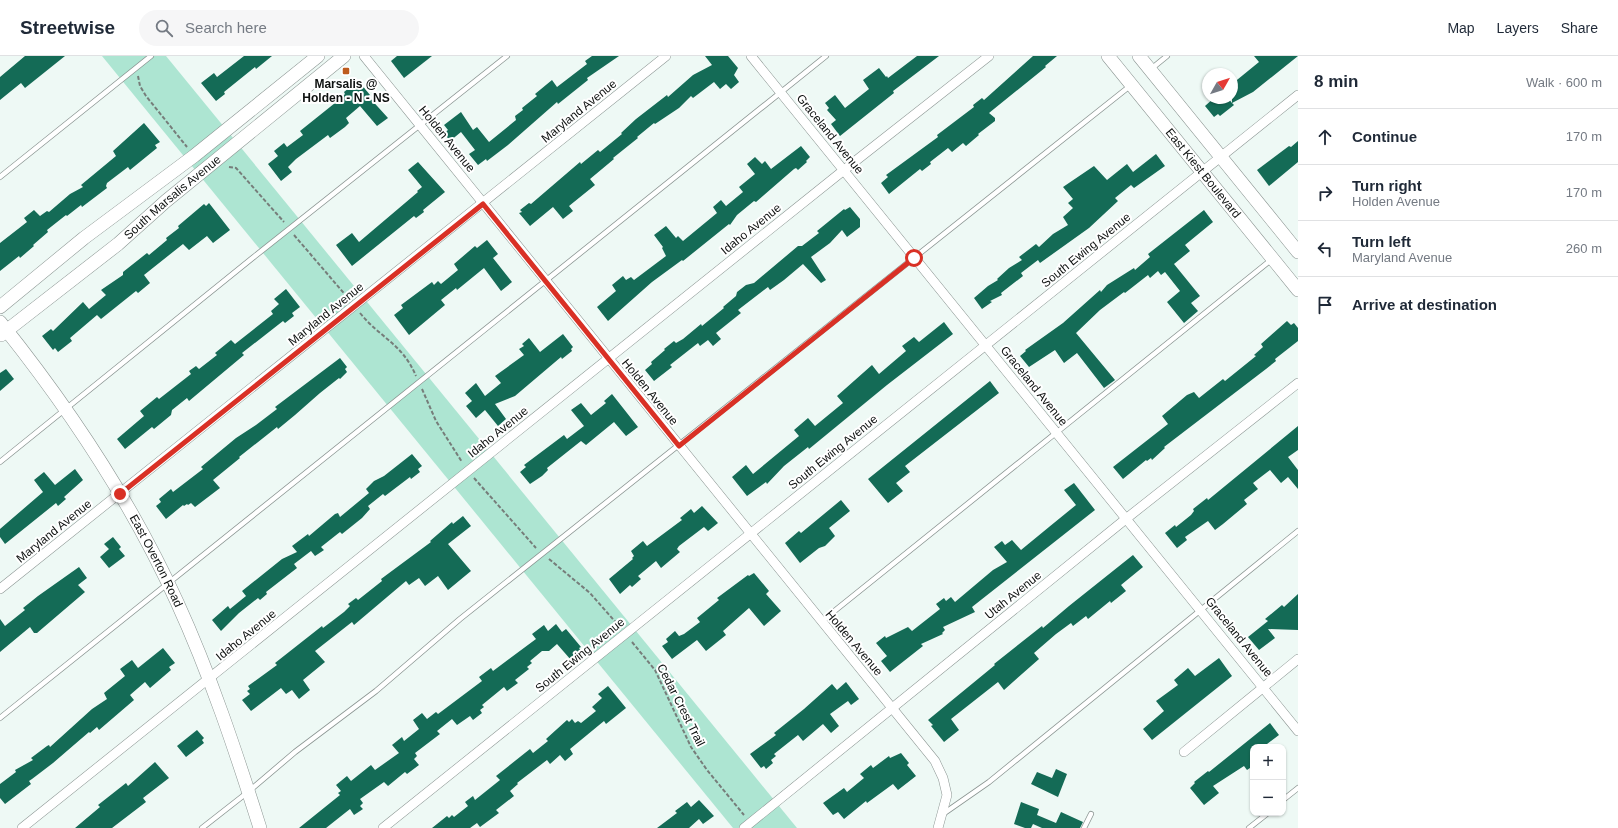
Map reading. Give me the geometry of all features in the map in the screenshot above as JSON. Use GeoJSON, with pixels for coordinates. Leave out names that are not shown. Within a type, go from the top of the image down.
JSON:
{"type":"FeatureCollection","features":[{"type":"Feature","properties":{"kind":"main road","name":"South Marsalis Avenue"},"geometry":{"type":"LineString","coordinates":[[0,307],[84,238],[194,156],[318,56]]}},
{"type":"Feature","properties":{"kind":"main road","name":"South Marsalis Avenue"},"geometry":{"type":"LineString","coordinates":[[2,330],[118,244],[172,196],[344,56]]}},
{"type":"Feature","properties":{"kind":"main road","name":"East Kiest Boulevard"},"geometry":{"type":"LineString","coordinates":[[1108,56],[1298,290]]}},
{"type":"Feature","properties":{"kind":"main road","name":"East Kiest Boulevard"},"geometry":{"type":"LineString","coordinates":[[1139,56],[1295,246]]}},
{"type":"Feature","properties":{"kind":"main road","name":"East Overton Road"},"geometry":{"type":"LineString","coordinates":[[2,330],[65,409],[120,494],[148,543],[194,641],[260,828]]}},
{"type":"Feature","properties":{"kind":"street","name":"Holden Avenue"},"geometry":{"type":"LineString","coordinates":[[364,56],[820,622],[935,762],[943,778],[947,795],[938,828]]}},
{"type":"Feature","properties":{"kind":"street","name":"Maryland Avenue"},"geometry":{"type":"LineString","coordinates":[[0,590],[666,56]]}},
{"type":"Feature","properties":{"kind":"street","name":"Graceland Avenue"},"geometry":{"type":"LineString","coordinates":[[751,56],[1127,518],[1298,731]]}},
{"type":"Feature","properties":{"kind":"street","name":"Idaho Avenue"},"geometry":{"type":"LineString","coordinates":[[22,828],[209,680],[844,170],[990,56]]}},
{"type":"Feature","properties":{"kind":"street","name":"South Ewing Avenue"},"geometry":{"type":"LineString","coordinates":[[383,828],[1298,95]]}},
{"type":"Feature","properties":{"kind":"street","name":"Utah Avenue"},"geometry":{"type":"LineString","coordinates":[[744,828],[1127,518],[1298,384]]}},
{"type":"Feature","properties":{"kind":"street"},"geometry":{"type":"LineString","coordinates":[[1184,752],[1298,659]]}},
{"type":"Feature","properties":{"kind":"lane"},"geometry":{"type":"LineString","coordinates":[[0,177],[151,56]]}},
{"type":"Feature","properties":{"kind":"lane"},"geometry":{"type":"LineString","coordinates":[[0,462],[507,56]]}},
{"type":"Feature","properties":{"kind":"lane"},"geometry":{"type":"LineString","coordinates":[[0,718],[546,282],[826,56]]}},
{"type":"Feature","properties":{"kind":"lane"},"geometry":{"type":"LineString","coordinates":[[1150,70],[1167,56]]}},
{"type":"Feature","properties":{"kind":"lane"},"geometry":{"type":"LineString","coordinates":[[202,828],[248,792],[295,752],[376,690],[460,619],[1131,85]]}},
{"type":"Feature","properties":{"kind":"lane"},"geometry":{"type":"LineString","coordinates":[[820,622],[1273,259]]}},
{"type":"Feature","properties":{"kind":"lane"},"geometry":{"type":"LineString","coordinates":[[942,815],[989,782],[1298,531]]}},
{"type":"Feature","properties":{"kind":"lane"},"geometry":{"type":"LineString","coordinates":[[1286,798],[1298,788]]}},
{"type":"Feature","properties":{"kind":"lane"},"geometry":{"type":"LineString","coordinates":[[1084,828],[1091,814]]}},
{"type":"Feature","properties":{"kind":"lane"},"geometry":{"type":"LineString","coordinates":[[1249,828],[1264,816]]}},
{"type":"Feature","properties":{"kind":"path"},"geometry":{"type":"LineString","coordinates":[[135,69],[140,86],[146,96],[189,150]]}},
{"type":"Feature","properties":{"kind":"path","name":"Cedar Crest Trail"},"geometry":{"type":"LineString","coordinates":[[630,639],[654,670],[691,747],[707,770],[745,816]]}},
{"type":"Feature","properties":{"kind":"green space"},"geometry":{"type":"Polygon","coordinates":[[[102,56],[166,56],[797,828],[733,828],[102,56]]]}},
{"type":"Feature","properties":{"kind":"building"},"geometry":{"type":"Polygon","coordinates":[[[25,56],[65,56],[25,88],[21,83],[0,100],[0,77],[25,56]]]}},
{"type":"Feature","properties":{"kind":"building"},"geometry":{"type":"Polygon","coordinates":[[[244,56],[272,56],[256,69],[255,67],[224,92],[225,94],[216,101],[201,83],[214,73],[217,77],[244,56]]]}},
{"type":"Feature","properties":{"kind":"building"},"geometry":{"type":"Polygon","coordinates":[[[397,56],[432,56],[404,78],[391,61],[397,56]]]}},
{"type":"Feature","properties":{"kind":"building"},"geometry":{"type":"Polygon","coordinates":[[[592,56],[619,56],[587,78],[588,80],[558,104],[557,102],[508,145],[487,161],[486,159],[478,165],[469,154],[475,150],[461,132],[450,141],[444,133],[448,130],[444,125],[461,112],[473,130],[477,127],[489,142],[516,120],[515,116],[523,110],[522,108],[537,96],[535,94],[552,80],[557,87],[587,64],[585,61],[592,56]]]}},
{"type":"Feature","properties":{"kind":"building"},"geometry":{"type":"Polygon","coordinates":[[[705,56],[728,56],[738,68],[734,75],[739,82],[731,89],[726,84],[720,89],[714,82],[693,98],[691,96],[679,108],[655,124],[654,123],[590,179],[595,185],[569,206],[573,211],[563,219],[553,207],[530,226],[519,213],[522,212],[520,210],[529,203],[531,204],[580,162],[581,164],[598,150],[600,152],[622,134],[621,133],[636,119],[667,95],[668,97],[693,75],[712,65],[705,56]]]}},
{"type":"Feature","properties":{"kind":"building"},"geometry":{"type":"Polygon","coordinates":[[[917,56],[939,56],[893,91],[894,93],[840,136],[831,124],[836,120],[827,110],[829,108],[825,103],[835,95],[845,108],[869,89],[863,80],[879,68],[888,78],[917,56]]]}},
{"type":"Feature","properties":{"kind":"building"},"geometry":{"type":"Polygon","coordinates":[[[1033,56],[1057,56],[1045,66],[1046,67],[989,113],[995,118],[995,121],[978,134],[979,135],[966,146],[963,143],[952,152],[948,148],[930,162],[931,164],[922,171],[920,169],[889,194],[881,183],[888,177],[886,175],[938,137],[937,135],[974,107],[973,105],[982,98],[984,100],[1033,56]]]}},
{"type":"Feature","properties":{"kind":"building"},"geometry":{"type":"Polygon","coordinates":[[[1254,56],[1298,56],[1253,92],[1238,100],[1238,79],[1259,62],[1254,56]]]}},
{"type":"Feature","properties":{"kind":"building"},"geometry":{"type":"Polygon","coordinates":[[[354,84],[357,88],[361,84],[370,95],[368,96],[388,118],[377,126],[360,106],[346,118],[349,123],[345,127],[330,138],[328,135],[296,159],[288,167],[292,172],[281,181],[268,164],[278,156],[274,151],[284,143],[287,147],[303,135],[300,131],[340,99],[345,94],[344,92],[354,84]]]}},
{"type":"Feature","properties":{"kind":"building"},"geometry":{"type":"Polygon","coordinates":[[[1207,104],[1234,105],[1220,116],[1218,114],[1214,117],[1205,106],[1207,104]]]}},
{"type":"Feature","properties":{"kind":"building"},"geometry":{"type":"Polygon","coordinates":[[[144,123],[160,142],[155,145],[157,148],[130,170],[128,167],[107,183],[107,188],[82,207],[81,205],[67,216],[66,215],[47,230],[48,232],[20,258],[19,256],[0,271],[0,243],[27,222],[24,218],[34,210],[40,216],[47,211],[49,212],[70,194],[83,187],[81,185],[116,156],[113,151],[144,123]]]}},
{"type":"Feature","properties":{"kind":"building"},"geometry":{"type":"Polygon","coordinates":[[[1298,141],[1298,162],[1269,186],[1257,170],[1298,141]]]}},
{"type":"Feature","properties":{"kind":"building"},"geometry":{"type":"Polygon","coordinates":[[[801,146],[810,157],[806,161],[807,162],[798,170],[796,168],[794,169],[756,202],[754,201],[737,215],[730,225],[729,224],[683,261],[682,260],[652,282],[608,321],[597,307],[616,291],[612,285],[623,276],[626,280],[631,277],[634,280],[666,256],[662,248],[663,247],[654,235],[666,226],[676,238],[678,236],[683,241],[717,213],[713,207],[721,200],[726,206],[743,192],[739,187],[755,174],[747,164],[755,157],[762,164],[765,161],[771,169],[801,146]]]}},
{"type":"Feature","properties":{"kind":"building"},"geometry":{"type":"Polygon","coordinates":[[[1156,154],[1165,166],[1134,188],[1131,185],[1115,198],[1118,201],[1089,228],[1040,263],[1038,260],[1021,273],[1023,276],[1001,293],[1002,295],[990,301],[992,302],[982,309],[974,298],[998,280],[997,279],[1009,268],[1022,260],[1019,257],[1036,244],[1039,247],[1053,234],[1068,225],[1063,217],[1073,208],[1068,203],[1073,199],[1063,187],[1094,166],[1107,180],[1127,164],[1133,172],[1156,154]]]}},
{"type":"Feature","properties":{"kind":"building"},"geometry":{"type":"Polygon","coordinates":[[[418,162],[445,192],[423,210],[424,212],[416,218],[414,216],[352,266],[336,245],[352,233],[359,242],[418,192],[417,191],[422,187],[408,170],[418,162]]]}},
{"type":"Feature","properties":{"kind":"building"},"geometry":{"type":"Polygon","coordinates":[[[209,203],[230,230],[213,243],[207,236],[189,250],[183,244],[144,275],[150,283],[138,293],[136,291],[101,319],[97,315],[70,338],[72,341],[58,352],[55,348],[53,350],[42,336],[51,329],[53,331],[83,302],[89,309],[106,295],[101,290],[123,275],[123,272],[147,253],[149,255],[167,240],[166,238],[179,228],[178,226],[204,204],[206,206],[209,203]]]}},
{"type":"Feature","properties":{"kind":"building"},"geometry":{"type":"Polygon","coordinates":[[[850,207],[860,219],[860,227],[847,237],[842,230],[830,243],[811,257],[826,280],[821,283],[803,264],[770,290],[768,287],[738,310],[741,313],[716,333],[721,339],[713,346],[708,340],[700,346],[698,343],[670,365],[672,367],[654,381],[645,370],[652,364],[651,362],[665,350],[664,349],[674,341],[676,343],[683,339],[701,324],[702,326],[724,308],[723,307],[736,296],[737,292],[746,285],[754,283],[798,246],[802,246],[819,233],[817,231],[844,209],[845,210],[850,207]]]}},
{"type":"Feature","properties":{"kind":"building"},"geometry":{"type":"Polygon","coordinates":[[[1204,210],[1213,222],[1185,245],[1190,251],[1174,264],[1200,296],[1191,303],[1198,311],[1184,323],[1167,302],[1180,291],[1165,272],[1161,275],[1158,271],[1150,278],[1148,275],[1100,310],[1076,333],[1115,380],[1104,388],[1077,353],[1064,363],[1055,350],[1029,367],[1020,356],[1026,351],[1025,350],[1063,323],[1100,290],[1101,292],[1107,285],[1134,268],[1135,270],[1150,257],[1148,254],[1204,210]]]}},
{"type":"Feature","properties":{"kind":"building"},"geometry":{"type":"Polygon","coordinates":[[[487,240],[498,254],[493,258],[512,282],[501,291],[484,268],[457,290],[456,288],[441,300],[445,305],[409,335],[394,315],[403,308],[401,305],[432,282],[434,285],[438,281],[441,284],[458,270],[454,264],[475,246],[477,248],[487,240]]]}},
{"type":"Feature","properties":{"kind":"building"},"geometry":{"type":"Polygon","coordinates":[[[286,289],[300,307],[292,313],[294,316],[285,323],[283,321],[242,353],[244,355],[189,401],[187,398],[172,410],[171,415],[154,429],[152,427],[125,449],[117,439],[144,416],[140,411],[157,397],[159,399],[191,374],[189,371],[196,366],[199,369],[217,355],[215,353],[231,340],[235,344],[273,314],[271,311],[279,304],[274,299],[286,289]]]}},
{"type":"Feature","properties":{"kind":"building"},"geometry":{"type":"Polygon","coordinates":[[[1287,321],[1291,325],[1294,323],[1298,328],[1298,341],[1275,359],[1276,361],[1266,369],[1164,447],[1165,448],[1152,460],[1151,458],[1147,461],[1146,460],[1123,479],[1113,467],[1168,424],[1162,416],[1187,395],[1194,392],[1199,398],[1223,379],[1225,381],[1256,356],[1254,355],[1263,347],[1261,344],[1287,321]]]}},
{"type":"Feature","properties":{"kind":"building"},"geometry":{"type":"Polygon","coordinates":[[[944,322],[953,334],[887,385],[809,449],[808,447],[784,466],[767,484],[766,482],[747,496],[732,477],[746,465],[753,474],[799,436],[794,430],[808,418],[815,426],[843,403],[837,396],[872,365],[879,374],[906,351],[902,346],[914,337],[919,342],[944,322]]]}},
{"type":"Feature","properties":{"kind":"building"},"geometry":{"type":"Polygon","coordinates":[[[563,334],[573,347],[571,349],[572,351],[562,359],[561,357],[515,396],[495,404],[506,419],[498,426],[485,410],[476,418],[466,406],[472,401],[465,393],[476,383],[485,396],[501,383],[495,376],[524,355],[519,349],[524,346],[522,344],[529,338],[540,352],[563,334]]]}},
{"type":"Feature","properties":{"kind":"building"},"geometry":{"type":"Polygon","coordinates":[[[340,358],[347,367],[345,369],[347,372],[340,379],[339,378],[320,393],[278,429],[277,427],[239,457],[240,458],[213,480],[220,488],[195,507],[191,503],[184,506],[183,505],[166,519],[156,506],[161,502],[159,499],[171,489],[173,492],[203,469],[201,467],[236,438],[277,409],[275,407],[340,358]]]}},
{"type":"Feature","properties":{"kind":"building"},"geometry":{"type":"Polygon","coordinates":[[[6,369],[14,379],[0,391],[0,373],[6,369]]]}},
{"type":"Feature","properties":{"kind":"building"},"geometry":{"type":"Polygon","coordinates":[[[990,381],[999,393],[905,466],[910,472],[896,483],[903,491],[888,503],[868,479],[990,381]]]}},
{"type":"Feature","properties":{"kind":"building"},"geometry":{"type":"Polygon","coordinates":[[[612,394],[638,427],[626,436],[614,422],[586,445],[581,441],[547,468],[548,470],[542,476],[530,484],[520,472],[526,467],[524,465],[564,435],[567,439],[584,426],[571,410],[581,403],[591,415],[606,403],[604,401],[612,394]]]}},
{"type":"Feature","properties":{"kind":"building"},"geometry":{"type":"Polygon","coordinates":[[[1298,426],[1298,450],[1288,457],[1298,470],[1298,489],[1288,477],[1281,483],[1270,470],[1253,483],[1258,489],[1244,500],[1247,504],[1215,530],[1208,521],[1185,537],[1187,540],[1177,548],[1165,533],[1175,525],[1176,527],[1191,515],[1194,511],[1193,509],[1207,498],[1208,500],[1298,426]]]}},
{"type":"Feature","properties":{"kind":"building"},"geometry":{"type":"Polygon","coordinates":[[[412,454],[422,466],[418,469],[420,472],[411,479],[410,477],[385,496],[383,494],[368,506],[370,509],[362,518],[342,534],[340,532],[321,547],[324,550],[315,556],[311,551],[294,564],[297,568],[266,592],[267,594],[260,600],[258,598],[239,613],[221,631],[212,620],[228,606],[230,609],[246,596],[242,591],[282,559],[297,552],[292,546],[308,534],[309,536],[335,514],[338,513],[340,517],[369,493],[366,489],[374,481],[384,476],[412,454]]]}},
{"type":"Feature","properties":{"kind":"building"},"geometry":{"type":"Polygon","coordinates":[[[75,469],[83,480],[64,497],[66,499],[58,506],[56,503],[5,544],[0,537],[0,529],[43,492],[34,480],[44,472],[55,485],[75,469]]]}},
{"type":"Feature","properties":{"kind":"building"},"geometry":{"type":"Polygon","coordinates":[[[1074,483],[1095,510],[972,607],[975,612],[943,627],[945,630],[942,633],[943,634],[921,644],[923,646],[890,672],[881,661],[887,656],[876,643],[885,636],[886,638],[908,627],[912,631],[940,609],[936,604],[944,598],[946,601],[951,597],[955,602],[993,570],[1007,562],[994,547],[1002,541],[1005,545],[1012,540],[1021,550],[1076,505],[1064,490],[1074,483]]]}},
{"type":"Feature","properties":{"kind":"building"},"geometry":{"type":"Polygon","coordinates":[[[841,500],[850,511],[829,528],[835,536],[825,546],[819,548],[800,563],[785,543],[799,531],[801,533],[841,500]]]}},
{"type":"Feature","properties":{"kind":"building"},"geometry":{"type":"Polygon","coordinates":[[[702,506],[718,523],[708,531],[704,527],[679,546],[677,549],[680,552],[661,568],[656,561],[638,576],[641,579],[632,587],[630,585],[620,594],[609,579],[633,559],[632,558],[634,556],[631,551],[643,541],[647,546],[682,520],[680,518],[691,509],[694,513],[702,506]]]}},
{"type":"Feature","properties":{"kind":"building"},"geometry":{"type":"Polygon","coordinates":[[[463,516],[471,526],[448,544],[471,571],[448,590],[438,576],[425,586],[419,578],[409,585],[406,581],[354,625],[352,622],[315,651],[325,662],[303,680],[310,690],[299,699],[292,690],[286,694],[281,688],[251,711],[242,700],[250,694],[247,691],[250,689],[248,686],[277,665],[275,663],[322,626],[323,628],[344,612],[350,606],[348,604],[356,598],[358,600],[382,581],[381,579],[431,542],[430,541],[452,522],[453,524],[463,516]]]}},
{"type":"Feature","properties":{"kind":"building"},"geometry":{"type":"Polygon","coordinates":[[[113,537],[121,547],[119,549],[125,556],[109,568],[100,557],[109,549],[104,544],[113,537]]]}},
{"type":"Feature","properties":{"kind":"building"},"geometry":{"type":"Polygon","coordinates":[[[1133,555],[1143,567],[1121,585],[1126,591],[1111,603],[1110,601],[1088,619],[1086,616],[1073,626],[1071,623],[1056,634],[1034,653],[1039,659],[1004,690],[998,682],[951,719],[959,730],[944,742],[928,720],[995,665],[994,664],[1042,626],[1043,628],[1133,555]]]}},
{"type":"Feature","properties":{"kind":"building"},"geometry":{"type":"Polygon","coordinates":[[[79,567],[87,578],[78,585],[85,592],[37,633],[34,633],[30,627],[0,652],[0,619],[5,626],[25,610],[23,608],[38,596],[79,567]]]}},
{"type":"Feature","properties":{"kind":"building"},"geometry":{"type":"Polygon","coordinates":[[[754,573],[769,591],[766,594],[781,611],[764,626],[749,608],[723,631],[726,635],[706,651],[697,640],[672,659],[662,646],[668,642],[666,639],[675,631],[679,636],[684,634],[700,622],[697,618],[719,600],[717,598],[748,575],[749,576],[754,573]]]}},
{"type":"Feature","properties":{"kind":"building"},"geometry":{"type":"Polygon","coordinates":[[[1298,594],[1298,630],[1268,629],[1275,638],[1259,650],[1248,637],[1268,621],[1265,619],[1282,605],[1284,607],[1298,594]]]}},
{"type":"Feature","properties":{"kind":"building"},"geometry":{"type":"Polygon","coordinates":[[[556,624],[562,632],[566,629],[581,647],[579,648],[582,652],[571,660],[557,644],[549,651],[542,651],[530,661],[532,663],[527,667],[529,669],[515,680],[518,683],[507,691],[504,687],[482,705],[484,707],[480,710],[482,713],[473,720],[470,716],[457,725],[452,719],[437,731],[440,734],[415,753],[417,756],[414,759],[419,765],[407,774],[405,772],[388,786],[384,782],[360,799],[363,803],[360,806],[363,809],[354,815],[350,809],[326,828],[299,828],[340,795],[338,793],[341,791],[336,785],[347,776],[351,781],[371,765],[375,770],[399,753],[392,745],[402,737],[404,741],[419,729],[413,720],[422,713],[427,719],[436,712],[438,714],[482,681],[479,677],[491,668],[493,671],[536,639],[532,634],[544,625],[548,631],[556,624]]]}},
{"type":"Feature","properties":{"kind":"building"},"geometry":{"type":"Polygon","coordinates":[[[163,648],[175,663],[169,667],[171,670],[150,688],[145,682],[130,695],[134,700],[99,730],[97,727],[90,733],[89,732],[53,763],[29,781],[31,784],[5,804],[0,798],[0,784],[16,772],[15,770],[33,760],[31,758],[47,746],[49,745],[50,747],[92,709],[107,699],[104,693],[125,676],[120,669],[132,660],[138,668],[163,648]]]}},
{"type":"Feature","properties":{"kind":"building"},"geometry":{"type":"Polygon","coordinates":[[[1219,658],[1232,676],[1152,740],[1143,729],[1164,711],[1156,701],[1178,685],[1174,680],[1188,668],[1195,676],[1219,658]]]}},
{"type":"Feature","properties":{"kind":"building"},"geometry":{"type":"Polygon","coordinates":[[[846,682],[859,699],[851,705],[848,701],[830,714],[839,726],[831,733],[823,724],[803,741],[798,735],[774,754],[776,756],[771,760],[773,763],[766,769],[764,766],[761,768],[750,754],[776,735],[774,733],[832,684],[837,690],[846,682]]]}},
{"type":"Feature","properties":{"kind":"building"},"geometry":{"type":"Polygon","coordinates":[[[608,686],[626,708],[606,724],[604,721],[570,749],[573,754],[565,761],[560,755],[550,764],[547,760],[517,783],[518,784],[510,791],[514,796],[496,810],[499,813],[480,827],[477,823],[470,828],[432,828],[447,816],[449,818],[452,815],[454,817],[468,806],[465,802],[473,796],[475,800],[500,780],[496,776],[530,749],[533,753],[548,741],[546,739],[567,720],[569,722],[572,719],[575,723],[578,721],[581,723],[596,711],[592,707],[602,698],[598,694],[608,686]]]}},
{"type":"Feature","properties":{"kind":"building"},"geometry":{"type":"Polygon","coordinates":[[[1270,723],[1279,735],[1267,744],[1250,744],[1250,768],[1247,770],[1244,766],[1213,786],[1219,793],[1204,805],[1190,788],[1195,783],[1194,782],[1208,771],[1209,772],[1270,723]]]}},
{"type":"Feature","properties":{"kind":"building"},"geometry":{"type":"Polygon","coordinates":[[[197,730],[204,738],[202,740],[204,743],[186,757],[177,746],[197,730]]]}},
{"type":"Feature","properties":{"kind":"building"},"geometry":{"type":"Polygon","coordinates":[[[901,753],[909,763],[907,765],[916,776],[898,790],[893,784],[867,803],[866,801],[844,819],[838,812],[833,815],[823,803],[844,788],[847,792],[864,778],[860,774],[871,765],[873,768],[889,756],[890,758],[901,753]]]}},
{"type":"Feature","properties":{"kind":"building"},"geometry":{"type":"Polygon","coordinates":[[[155,762],[169,778],[143,798],[146,802],[112,828],[75,828],[100,807],[98,805],[126,783],[128,786],[155,762]]]}},
{"type":"Feature","properties":{"kind":"building"},"geometry":{"type":"Polygon","coordinates":[[[1056,769],[1067,774],[1058,797],[1031,784],[1037,772],[1052,778],[1056,769]]]}},
{"type":"Feature","properties":{"kind":"building"},"geometry":{"type":"Polygon","coordinates":[[[699,800],[714,816],[703,824],[699,819],[689,828],[657,828],[677,813],[675,811],[687,802],[691,807],[699,800]]]}},
{"type":"Feature","properties":{"kind":"building"},"geometry":{"type":"Polygon","coordinates":[[[1021,802],[1039,809],[1037,815],[1056,823],[1061,812],[1083,822],[1080,828],[1042,828],[1033,824],[1031,828],[1025,828],[1014,824],[1021,802]]]}},
{"type":"Feature","properties":{"kind":"place","name":"Marsalis @ Holden - N - NS"},"geometry":{"type":"Point","coordinates":[346,71]}},
{"type":"Feature","properties":{"kind":"route"},"geometry":{"type":"LineString","coordinates":[[120,494],[483,204],[679,446],[914,258]]}}]}
